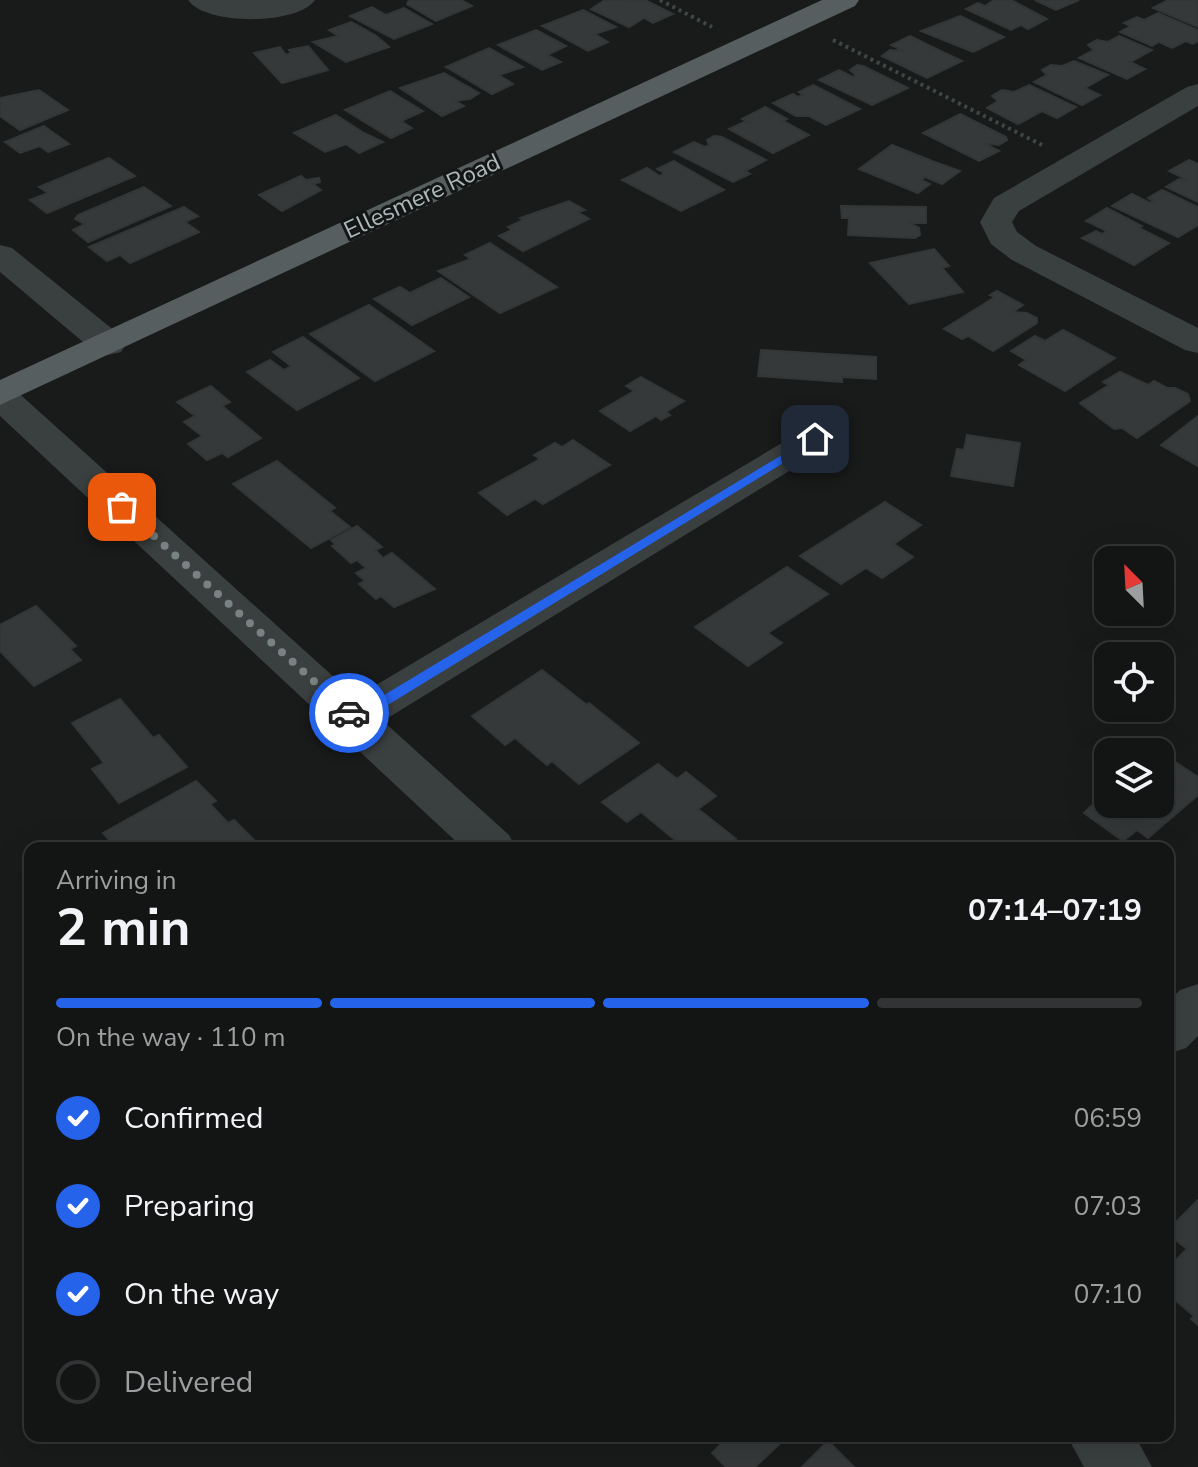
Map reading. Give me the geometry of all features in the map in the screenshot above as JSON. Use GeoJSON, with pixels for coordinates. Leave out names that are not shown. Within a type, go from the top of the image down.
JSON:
{"type":"FeatureCollection","features":[{"type":"Feature","properties":{"kind":"main road","name":"Ellesmere Road"},"geometry":{"type":"LineString","coordinates":[[0,395],[745,44],[845,0]]}},
{"type":"Feature","properties":{"kind":"street"},"geometry":{"type":"LineString","coordinates":[[202,0],[225,10],[257,11],[301,0]]}},
{"type":"Feature","properties":{"kind":"street"},"geometry":{"type":"LineString","coordinates":[[1198,93],[1006,205],[996,222],[1003,237],[1024,253],[1198,342]]}},
{"type":"Feature","properties":{"kind":"street"},"geometry":{"type":"LineString","coordinates":[[0,255],[108,344]]}},
{"type":"Feature","properties":{"kind":"street"},"geometry":{"type":"LineString","coordinates":[[0,395],[487,842]]}},
{"type":"Feature","properties":{"kind":"street"},"geometry":{"type":"LineString","coordinates":[[355,718],[815,439]]}},
{"type":"Feature","properties":{"kind":"street"},"geometry":{"type":"LineString","coordinates":[[1174,1027],[1198,1005]]}},
{"type":"Feature","properties":{"kind":"street"},"geometry":{"type":"LineString","coordinates":[[1102,1442],[1122,1467]]}},
{"type":"Feature","properties":{"kind":"path"},"geometry":{"type":"LineString","coordinates":[[660,0],[745,44]]}},
{"type":"Feature","properties":{"kind":"path"},"geometry":{"type":"LineString","coordinates":[[795,23],[1080,161]]}},
{"type":"Feature","properties":{"kind":"building"},"geometry":{"type":"Polygon","coordinates":[[[409,0],[461,0],[472,6],[436,21],[407,4],[409,0]]]}},
{"type":"Feature","properties":{"kind":"building"},"geometry":{"type":"Polygon","coordinates":[[[605,0],[647,1],[673,14],[653,23],[644,18],[629,27],[591,9],[605,0]]]}},
{"type":"Feature","properties":{"kind":"building"},"geometry":{"type":"Polygon","coordinates":[[[994,0],[1011,0],[1047,19],[1028,29],[1021,25],[1011,30],[966,9],[978,3],[985,6],[994,0]]]}},
{"type":"Feature","properties":{"kind":"building"},"geometry":{"type":"Polygon","coordinates":[[[1035,0],[1079,0],[1056,10],[1035,0]]]}},
{"type":"Feature","properties":{"kind":"building"},"geometry":{"type":"Polygon","coordinates":[[[1168,0],[1198,0],[1198,27],[1153,8],[1168,0]]]}},
{"type":"Feature","properties":{"kind":"building"},"geometry":{"type":"Polygon","coordinates":[[[372,7],[386,15],[404,8],[432,24],[394,39],[350,16],[372,7]]]}},
{"type":"Feature","properties":{"kind":"building"},"geometry":{"type":"Polygon","coordinates":[[[583,10],[616,27],[595,34],[608,42],[588,51],[542,26],[583,10]]]}},
{"type":"Feature","properties":{"kind":"building"},"geometry":{"type":"Polygon","coordinates":[[[1158,13],[1198,30],[1198,41],[1193,44],[1186,41],[1172,48],[1159,42],[1152,46],[1120,32],[1131,26],[1124,23],[1137,17],[1144,20],[1158,13]]]}},
{"type":"Feature","properties":{"kind":"building"},"geometry":{"type":"Polygon","coordinates":[[[960,16],[1004,37],[973,52],[921,31],[960,16]]]}},
{"type":"Feature","properties":{"kind":"building"},"geometry":{"type":"Polygon","coordinates":[[[351,22],[389,47],[346,62],[313,42],[338,36],[329,30],[351,22]]]}},
{"type":"Feature","properties":{"kind":"building"},"geometry":{"type":"Polygon","coordinates":[[[536,30],[566,46],[547,55],[561,62],[542,70],[498,45],[536,30]]]}},
{"type":"Feature","properties":{"kind":"building"},"geometry":{"type":"Polygon","coordinates":[[[910,36],[962,61],[927,78],[882,56],[890,50],[904,51],[891,45],[910,36]]]}},
{"type":"Feature","properties":{"kind":"building"},"geometry":{"type":"Polygon","coordinates":[[[1119,36],[1152,50],[1130,62],[1145,69],[1127,79],[1079,58],[1094,50],[1088,45],[1097,40],[1108,42],[1119,36]]]}},
{"type":"Feature","properties":{"kind":"building"},"geometry":{"type":"Polygon","coordinates":[[[308,46],[328,70],[282,83],[254,53],[280,47],[286,55],[291,53],[289,50],[308,46]]]}},
{"type":"Feature","properties":{"kind":"building"},"geometry":{"type":"Polygon","coordinates":[[[489,48],[523,67],[499,75],[513,84],[492,94],[446,67],[489,48]]]}},
{"type":"Feature","properties":{"kind":"building"},"geometry":{"type":"Polygon","coordinates":[[[1074,61],[1108,75],[1085,88],[1100,95],[1082,105],[1034,82],[1047,75],[1042,70],[1051,65],[1062,66],[1074,61]]]}},
{"type":"Feature","properties":{"kind":"building"},"geometry":{"type":"Polygon","coordinates":[[[857,65],[908,88],[872,105],[819,80],[839,70],[853,77],[856,75],[850,70],[857,65]]]}},
{"type":"Feature","properties":{"kind":"building"},"geometry":{"type":"Polygon","coordinates":[[[444,73],[479,93],[470,99],[455,101],[464,106],[442,116],[400,88],[444,73]]]}},
{"type":"Feature","properties":{"kind":"building"},"geometry":{"type":"Polygon","coordinates":[[[813,85],[860,109],[826,125],[809,116],[796,116],[773,103],[793,94],[798,97],[803,95],[799,92],[813,85]]]}},
{"type":"Feature","properties":{"kind":"building"},"geometry":{"type":"Polygon","coordinates":[[[1029,85],[1076,107],[1057,118],[1042,111],[1018,124],[987,108],[998,101],[992,96],[1002,90],[1014,92],[1029,85]]]}},
{"type":"Feature","properties":{"kind":"building"},"geometry":{"type":"Polygon","coordinates":[[[39,90],[68,110],[20,130],[0,116],[0,98],[39,90]]]}},
{"type":"Feature","properties":{"kind":"building"},"geometry":{"type":"Polygon","coordinates":[[[390,91],[423,111],[401,121],[412,128],[391,138],[345,110],[390,91]]]}},
{"type":"Feature","properties":{"kind":"building"},"geometry":{"type":"Polygon","coordinates":[[[765,107],[809,135],[773,153],[729,129],[744,122],[751,123],[742,119],[765,107]]]}},
{"type":"Feature","properties":{"kind":"building"},"geometry":{"type":"Polygon","coordinates":[[[960,114],[1006,137],[1007,140],[999,145],[984,143],[999,151],[979,161],[923,133],[960,114]]]}},
{"type":"Feature","properties":{"kind":"building"},"geometry":{"type":"Polygon","coordinates":[[[336,115],[383,142],[359,153],[346,144],[325,152],[294,133],[336,115]]]}},
{"type":"Feature","properties":{"kind":"building"},"geometry":{"type":"Polygon","coordinates":[[[44,126],[69,144],[48,152],[40,146],[20,153],[5,142],[44,126]]]}},
{"type":"Feature","properties":{"kind":"building"},"geometry":{"type":"Polygon","coordinates":[[[714,136],[722,137],[766,160],[745,171],[750,174],[733,182],[674,152],[694,142],[705,147],[709,145],[707,140],[714,136]]]}},
{"type":"Feature","properties":{"kind":"building"},"geometry":{"type":"Polygon","coordinates":[[[892,145],[960,171],[942,184],[925,177],[921,180],[930,184],[918,193],[859,169],[892,145]]]}},
{"type":"Feature","properties":{"kind":"building"},"geometry":{"type":"Polygon","coordinates":[[[109,158],[135,176],[47,213],[30,200],[48,193],[39,187],[109,158]]]}},
{"type":"Feature","properties":{"kind":"building"},"geometry":{"type":"Polygon","coordinates":[[[1189,160],[1198,164],[1198,202],[1166,187],[1179,179],[1188,180],[1169,171],[1189,160]]]}},
{"type":"Feature","properties":{"kind":"building"},"geometry":{"type":"Polygon","coordinates":[[[674,161],[724,190],[681,211],[622,180],[647,168],[660,176],[664,173],[657,169],[674,161]]]}},
{"type":"Feature","properties":{"kind":"building"},"geometry":{"type":"Polygon","coordinates":[[[301,176],[306,180],[319,178],[320,182],[313,184],[321,190],[282,211],[259,195],[301,176]]]}},
{"type":"Feature","properties":{"kind":"building"},"geometry":{"type":"Polygon","coordinates":[[[144,187],[171,206],[88,242],[73,230],[85,224],[75,219],[78,215],[144,187]]]}},
{"type":"Feature","properties":{"kind":"building"},"geometry":{"type":"Polygon","coordinates":[[[1162,190],[1198,207],[1198,225],[1178,237],[1112,206],[1132,194],[1150,203],[1153,201],[1148,198],[1162,190]]]}},
{"type":"Feature","properties":{"kind":"building"},"geometry":{"type":"Polygon","coordinates":[[[569,201],[585,210],[578,212],[589,219],[523,251],[499,236],[512,230],[508,227],[523,220],[520,218],[569,201]]]}},
{"type":"Feature","properties":{"kind":"building"},"geometry":{"type":"Polygon","coordinates":[[[841,206],[926,207],[926,223],[910,223],[919,228],[920,235],[915,238],[848,235],[849,218],[842,218],[841,206]]]}},
{"type":"Feature","properties":{"kind":"building"},"geometry":{"type":"Polygon","coordinates":[[[184,207],[198,216],[185,222],[199,232],[130,263],[120,255],[107,261],[89,247],[184,207]]]}},
{"type":"Feature","properties":{"kind":"building"},"geometry":{"type":"Polygon","coordinates":[[[1107,208],[1169,243],[1134,265],[1082,238],[1096,231],[1102,234],[1107,231],[1086,221],[1107,208]]]}},
{"type":"Feature","properties":{"kind":"building"},"geometry":{"type":"Polygon","coordinates":[[[490,243],[557,287],[500,313],[438,271],[471,259],[465,255],[490,243]]]}},
{"type":"Feature","properties":{"kind":"building"},"geometry":{"type":"Polygon","coordinates":[[[934,249],[949,266],[942,268],[963,292],[909,304],[870,263],[934,249]]]}},
{"type":"Feature","properties":{"kind":"building"},"geometry":{"type":"Polygon","coordinates":[[[441,278],[469,297],[412,325],[374,299],[400,287],[410,293],[441,278]]]}},
{"type":"Feature","properties":{"kind":"building"},"geometry":{"type":"Polygon","coordinates":[[[997,291],[1023,305],[1013,312],[1027,313],[1037,318],[1037,323],[993,351],[968,336],[962,339],[944,329],[995,297],[990,295],[997,291]]]}},
{"type":"Feature","properties":{"kind":"building"},"geometry":{"type":"Polygon","coordinates":[[[369,305],[434,351],[375,381],[310,334],[369,305]]]}},
{"type":"Feature","properties":{"kind":"building"},"geometry":{"type":"Polygon","coordinates":[[[1063,330],[1115,358],[1065,391],[1019,365],[1026,360],[1011,351],[1035,336],[1045,341],[1063,330]]]}},
{"type":"Feature","properties":{"kind":"building"},"geometry":{"type":"Polygon","coordinates":[[[303,337],[359,378],[297,410],[247,372],[270,360],[284,370],[291,366],[273,352],[303,337]]]}},
{"type":"Feature","properties":{"kind":"building"},"geometry":{"type":"Polygon","coordinates":[[[761,350],[876,357],[876,379],[842,377],[842,382],[758,376],[761,350]]]}},
{"type":"Feature","properties":{"kind":"building"},"geometry":{"type":"Polygon","coordinates":[[[1120,372],[1148,385],[1154,381],[1167,388],[1175,388],[1188,394],[1190,401],[1137,438],[1122,428],[1114,429],[1080,403],[1109,385],[1103,382],[1120,372]]]}},
{"type":"Feature","properties":{"kind":"building"},"geometry":{"type":"Polygon","coordinates":[[[641,377],[684,401],[666,412],[670,415],[661,420],[656,416],[630,431],[600,411],[634,391],[626,386],[641,377]]]}},
{"type":"Feature","properties":{"kind":"building"},"geometry":{"type":"Polygon","coordinates":[[[211,386],[230,402],[222,406],[261,438],[228,457],[222,453],[207,460],[188,444],[202,436],[184,422],[195,416],[177,402],[211,386]]]}},
{"type":"Feature","properties":{"kind":"building"},"geometry":{"type":"Polygon","coordinates":[[[1198,416],[1198,466],[1161,445],[1198,416]]]}},
{"type":"Feature","properties":{"kind":"building"},"geometry":{"type":"Polygon","coordinates":[[[967,435],[1020,443],[1013,486],[951,476],[957,449],[964,450],[967,435]]]}},
{"type":"Feature","properties":{"kind":"building"},"geometry":{"type":"Polygon","coordinates":[[[573,440],[610,465],[543,504],[535,499],[507,515],[479,493],[540,459],[534,455],[555,443],[562,447],[573,440]]]}},
{"type":"Feature","properties":{"kind":"building"},"geometry":{"type":"Polygon","coordinates":[[[277,461],[335,508],[330,511],[350,527],[311,548],[233,484],[277,461]]]}},
{"type":"Feature","properties":{"kind":"building"},"geometry":{"type":"Polygon","coordinates":[[[885,502],[921,525],[894,544],[913,557],[882,578],[866,568],[841,584],[800,556],[885,502]]]}},
{"type":"Feature","properties":{"kind":"building"},"geometry":{"type":"Polygon","coordinates":[[[357,526],[382,547],[375,550],[383,558],[392,553],[435,589],[394,607],[381,596],[376,599],[359,584],[365,581],[356,573],[366,568],[357,560],[351,563],[332,546],[336,545],[331,540],[357,526]]]}},
{"type":"Feature","properties":{"kind":"building"},"geometry":{"type":"Polygon","coordinates":[[[787,567],[828,594],[768,633],[782,643],[748,666],[695,627],[787,567]]]}},
{"type":"Feature","properties":{"kind":"building"},"geometry":{"type":"Polygon","coordinates":[[[36,606],[76,646],[70,649],[81,660],[34,686],[0,651],[0,625],[36,606]]]}},
{"type":"Feature","properties":{"kind":"building"},"geometry":{"type":"Polygon","coordinates":[[[542,670],[639,743],[579,784],[552,761],[547,765],[515,738],[505,745],[472,716],[542,670]]]}},
{"type":"Feature","properties":{"kind":"building"},"geometry":{"type":"Polygon","coordinates":[[[120,699],[153,738],[159,735],[187,767],[119,803],[92,769],[104,763],[72,723],[120,699]]]}},
{"type":"Feature","properties":{"kind":"building"},"geometry":{"type":"Polygon","coordinates":[[[1174,761],[1198,777],[1198,795],[1174,816],[1174,761]]]}},
{"type":"Feature","properties":{"kind":"building"},"geometry":{"type":"Polygon","coordinates":[[[658,764],[677,779],[686,772],[716,796],[698,809],[736,839],[732,842],[678,842],[641,812],[627,822],[602,802],[658,764]]]}},
{"type":"Feature","properties":{"kind":"building"},"geometry":{"type":"Polygon","coordinates":[[[196,781],[216,801],[210,804],[228,823],[234,820],[256,842],[111,842],[103,833],[196,781]]]}},
{"type":"Feature","properties":{"kind":"building"},"geometry":{"type":"Polygon","coordinates":[[[1094,803],[1094,818],[1171,818],[1148,838],[1137,830],[1123,841],[1084,813],[1094,803]]]}},
{"type":"Feature","properties":{"kind":"building"},"geometry":{"type":"Polygon","coordinates":[[[1198,1200],[1198,1325],[1191,1319],[1194,1316],[1174,1299],[1174,1262],[1187,1249],[1174,1239],[1174,1224],[1198,1200]]]}},
{"type":"Feature","properties":{"kind":"building"},"geometry":{"type":"Polygon","coordinates":[[[723,1442],[782,1442],[755,1467],[726,1467],[712,1453],[723,1442]]]}},
{"type":"Feature","properties":{"kind":"building"},"geometry":{"type":"Polygon","coordinates":[[[829,1442],[854,1467],[802,1467],[829,1442]]]}},
{"type":"Feature","properties":{"kind":"way so far"},"geometry":{"type":"LineString","coordinates":[[122,507],[349,713]]}},
{"type":"Feature","properties":{"kind":"route"},"geometry":{"type":"LineString","coordinates":[[349,713],[355,718],[815,439]]}}]}
